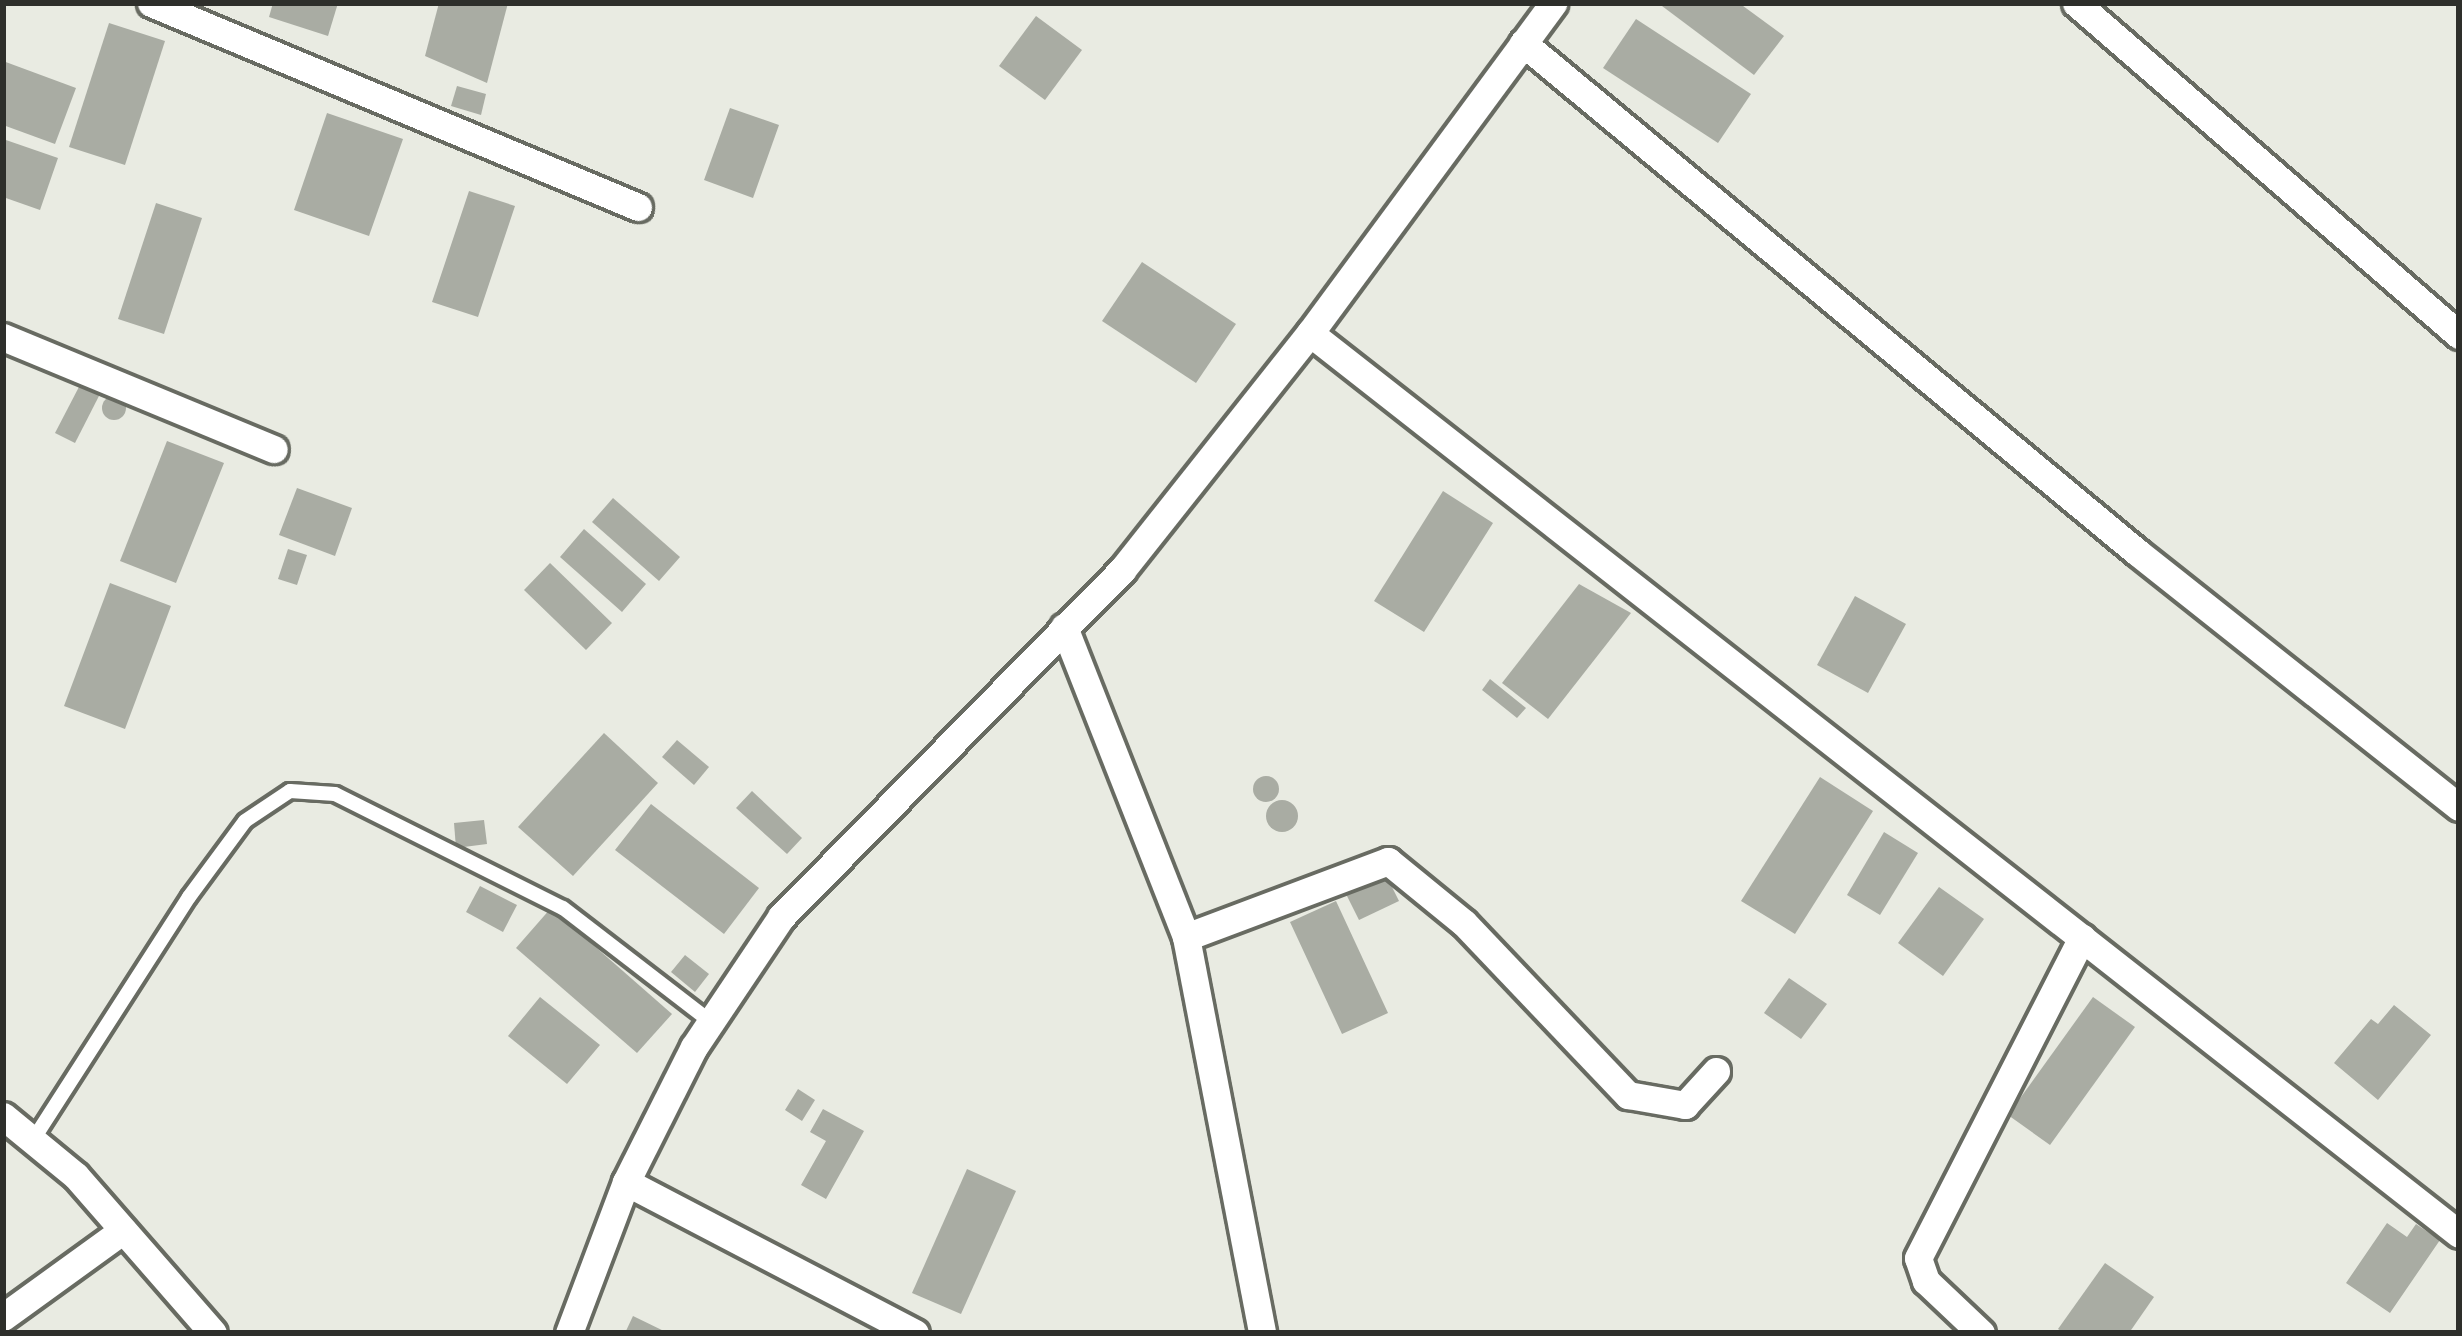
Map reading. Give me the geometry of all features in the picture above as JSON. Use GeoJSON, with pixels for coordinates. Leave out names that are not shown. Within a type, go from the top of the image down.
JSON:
{"type":"FeatureCollection","features":[{"type":"Feature","properties":{"kind":"street"},"geometry":{"type":"LineString","coordinates":[[151,3],[638,207]]}},
{"type":"Feature","properties":{"kind":"street"},"geometry":{"type":"LineString","coordinates":[[569,1333],[626,1182],[711,1022],[781,917],[1122,570],[1310,333],[1552,3]]}},
{"type":"Feature","properties":{"kind":"street"},"geometry":{"type":"LineString","coordinates":[[2076,3],[2459,335]]}},
{"type":"Feature","properties":{"kind":"street"},"geometry":{"type":"LineString","coordinates":[[1523,43],[2137,553],[2459,807]]}},
{"type":"Feature","properties":{"kind":"street"},"geometry":{"type":"LineString","coordinates":[[1310,333],[2459,1234]]}},
{"type":"Feature","properties":{"kind":"street"},"geometry":{"type":"LineString","coordinates":[[3,337],[274,448]]}},
{"type":"Feature","properties":{"kind":"street"},"geometry":{"type":"LineString","coordinates":[[1064,627],[1186,937],[1262,1333]]}},
{"type":"Feature","properties":{"kind":"street"},"geometry":{"type":"LineString","coordinates":[[1186,937],[1388,861],[1464,922],[1628,1095],[1684,1105],[1716,1071]]}},
{"type":"Feature","properties":{"kind":"street"},"geometry":{"type":"LineString","coordinates":[[1982,1333],[1926,1281],[1918,1258],[2081,938]]}},
{"type":"Feature","properties":{"kind":"street"},"geometry":{"type":"LineString","coordinates":[[3,1116],[122,1230],[207,1331]]}},
{"type":"Feature","properties":{"kind":"street"},"geometry":{"type":"LineString","coordinates":[[626,1182],[915,1333]]}},
{"type":"Feature","properties":{"kind":"street"},"geometry":{"type":"LineString","coordinates":[[3,1317],[122,1230]]}},
{"type":"Feature","properties":{"kind":"lane"},"geometry":{"type":"LineString","coordinates":[[33,1141],[189,896],[245,821],[290,791],[335,794],[563,908],[711,1022]]}},
{"type":"Feature","properties":{"kind":"building"},"geometry":{"type":"Polygon","coordinates":[[[273,3],[338,3],[328,36],[269,17],[273,3]]]}},
{"type":"Feature","properties":{"kind":"building"},"geometry":{"type":"Polygon","coordinates":[[[439,3],[508,3],[487,83],[425,56],[439,3]]]}},
{"type":"Feature","properties":{"kind":"building"},"geometry":{"type":"Polygon","coordinates":[[[1658,3],[1739,3],[1784,36],[1754,75],[1658,3]]]}},
{"type":"Feature","properties":{"kind":"building"},"geometry":{"type":"Polygon","coordinates":[[[1036,16],[1082,50],[1045,100],[999,66],[1036,16]]]}},
{"type":"Feature","properties":{"kind":"building"},"geometry":{"type":"Polygon","coordinates":[[[1636,19],[1751,94],[1718,143],[1603,68],[1636,19]]]}},
{"type":"Feature","properties":{"kind":"building"},"geometry":{"type":"Polygon","coordinates":[[[109,23],[165,41],[125,165],[69,147],[109,23]]]}},
{"type":"Feature","properties":{"kind":"building"},"geometry":{"type":"Polygon","coordinates":[[[3,61],[76,88],[55,144],[3,125],[3,61]]]}},
{"type":"Feature","properties":{"kind":"building"},"geometry":{"type":"Polygon","coordinates":[[[457,86],[486,94],[481,115],[451,106],[457,86]]]}},
{"type":"Feature","properties":{"kind":"building"},"geometry":{"type":"Polygon","coordinates":[[[730,108],[779,125],[753,198],[704,180],[730,108]]]}},
{"type":"Feature","properties":{"kind":"building"},"geometry":{"type":"Polygon","coordinates":[[[327,113],[403,139],[369,236],[294,210],[327,113]]]}},
{"type":"Feature","properties":{"kind":"building"},"geometry":{"type":"Polygon","coordinates":[[[3,139],[58,158],[40,210],[3,197],[3,139]]]}},
{"type":"Feature","properties":{"kind":"building"},"geometry":{"type":"Polygon","coordinates":[[[469,191],[515,206],[478,317],[432,302],[469,191]]]}},
{"type":"Feature","properties":{"kind":"building"},"geometry":{"type":"Polygon","coordinates":[[[156,203],[202,218],[164,334],[118,319],[156,203]]]}},
{"type":"Feature","properties":{"kind":"building"},"geometry":{"type":"Polygon","coordinates":[[[1142,262],[1236,324],[1196,383],[1102,321],[1142,262]]]}},
{"type":"Feature","properties":{"kind":"building"},"geometry":{"type":"Polygon","coordinates":[[[81,383],[101,392],[75,443],[55,433],[81,383]]]}},
{"type":"Feature","properties":{"kind":"building"},"geometry":{"type":"Polygon","coordinates":[[[114,396],[126,408],[114,420],[102,408],[114,396]]]}},
{"type":"Feature","properties":{"kind":"building"},"geometry":{"type":"Polygon","coordinates":[[[167,441],[224,463],[176,583],[120,561],[167,441]]]}},
{"type":"Feature","properties":{"kind":"building"},"geometry":{"type":"Polygon","coordinates":[[[297,488],[352,508],[335,556],[279,535],[297,488]]]}},
{"type":"Feature","properties":{"kind":"building"},"geometry":{"type":"Polygon","coordinates":[[[1443,491],[1493,523],[1424,632],[1374,601],[1443,491]]]}},
{"type":"Feature","properties":{"kind":"building"},"geometry":{"type":"Polygon","coordinates":[[[613,498],[680,557],[659,581],[592,522],[613,498]]]}},
{"type":"Feature","properties":{"kind":"building"},"geometry":{"type":"Polygon","coordinates":[[[584,529],[646,584],[622,612],[560,557],[584,529]]]}},
{"type":"Feature","properties":{"kind":"building"},"geometry":{"type":"Polygon","coordinates":[[[288,549],[307,555],[297,585],[278,579],[288,549]]]}},
{"type":"Feature","properties":{"kind":"building"},"geometry":{"type":"Polygon","coordinates":[[[550,563],[612,623],[586,650],[524,590],[550,563]]]}},
{"type":"Feature","properties":{"kind":"building"},"geometry":{"type":"Polygon","coordinates":[[[110,583],[171,606],[125,729],[64,706],[110,583]]]}},
{"type":"Feature","properties":{"kind":"building"},"geometry":{"type":"Polygon","coordinates":[[[1579,584],[1631,613],[1548,719],[1502,683],[1579,584]]]}},
{"type":"Feature","properties":{"kind":"building"},"geometry":{"type":"Polygon","coordinates":[[[1855,596],[1906,624],[1868,693],[1817,665],[1855,596]]]}},
{"type":"Feature","properties":{"kind":"building"},"geometry":{"type":"Polygon","coordinates":[[[1490,679],[1526,708],[1517,718],[1482,690],[1490,679]]]}},
{"type":"Feature","properties":{"kind":"building"},"geometry":{"type":"Polygon","coordinates":[[[604,733],[658,783],[573,876],[518,827],[604,733]]]}},
{"type":"Feature","properties":{"kind":"building"},"geometry":{"type":"Polygon","coordinates":[[[677,740],[709,767],[694,785],[662,757],[677,740]]]}},
{"type":"Feature","properties":{"kind":"building"},"geometry":{"type":"Polygon","coordinates":[[[1266,776],[1279,789],[1266,802],[1253,789],[1266,776]]]}},
{"type":"Feature","properties":{"kind":"building"},"geometry":{"type":"Polygon","coordinates":[[[1820,777],[1873,811],[1795,934],[1741,901],[1820,777]]]}},
{"type":"Feature","properties":{"kind":"building"},"geometry":{"type":"Polygon","coordinates":[[[752,791],[802,838],[787,854],[736,808],[752,791]]]}},
{"type":"Feature","properties":{"kind":"building"},"geometry":{"type":"Polygon","coordinates":[[[1282,800],[1293,805],[1298,816],[1293,827],[1282,832],[1271,827],[1266,816],[1271,805],[1282,800]]]}},
{"type":"Feature","properties":{"kind":"building"},"geometry":{"type":"Polygon","coordinates":[[[651,804],[759,888],[724,934],[615,850],[651,804]]]}},
{"type":"Feature","properties":{"kind":"building"},"geometry":{"type":"Polygon","coordinates":[[[484,820],[487,844],[456,848],[454,823],[484,820]]]}},
{"type":"Feature","properties":{"kind":"building"},"geometry":{"type":"Polygon","coordinates":[[[1884,832],[1918,853],[1880,915],[1847,895],[1884,832]]]}},
{"type":"Feature","properties":{"kind":"building"},"geometry":{"type":"Polygon","coordinates":[[[1382,867],[1399,901],[1359,920],[1342,886],[1382,867]]]}},
{"type":"Feature","properties":{"kind":"building"},"geometry":{"type":"Polygon","coordinates":[[[480,886],[517,905],[503,932],[466,912],[480,886]]]}},
{"type":"Feature","properties":{"kind":"building"},"geometry":{"type":"Polygon","coordinates":[[[1939,887],[1984,919],[1943,976],[1898,943],[1939,887]]]}},
{"type":"Feature","properties":{"kind":"building"},"geometry":{"type":"Polygon","coordinates":[[[1336,901],[1388,1013],[1342,1034],[1290,922],[1336,901]]]}},
{"type":"Feature","properties":{"kind":"building"},"geometry":{"type":"Polygon","coordinates":[[[551,908],[672,1014],[637,1053],[516,948],[551,908]]]}},
{"type":"Feature","properties":{"kind":"building"},"geometry":{"type":"Polygon","coordinates":[[[685,955],[709,974],[695,992],[671,972],[685,955]]]}},
{"type":"Feature","properties":{"kind":"building"},"geometry":{"type":"Polygon","coordinates":[[[1789,978],[1827,1004],[1801,1039],[1764,1013],[1789,978]]]}},
{"type":"Feature","properties":{"kind":"building"},"geometry":{"type":"Polygon","coordinates":[[[540,997],[600,1045],[567,1084],[508,1036],[540,997]]]}},
{"type":"Feature","properties":{"kind":"building"},"geometry":{"type":"Polygon","coordinates":[[[2093,997],[2135,1027],[2050,1145],[2008,1115],[2093,997]]]}},
{"type":"Feature","properties":{"kind":"building"},"geometry":{"type":"Polygon","coordinates":[[[2394,1005],[2431,1035],[2378,1100],[2334,1063],[2371,1019],[2378,1024],[2394,1005]]]}},
{"type":"Feature","properties":{"kind":"building"},"geometry":{"type":"Polygon","coordinates":[[[798,1089],[815,1100],[802,1121],[785,1110],[798,1089]]]}},
{"type":"Feature","properties":{"kind":"building"},"geometry":{"type":"Polygon","coordinates":[[[823,1109],[864,1131],[826,1199],[801,1185],[826,1141],[810,1132],[823,1109]]]}},
{"type":"Feature","properties":{"kind":"building"},"geometry":{"type":"Polygon","coordinates":[[[967,1169],[1016,1191],[961,1314],[912,1293],[967,1169]]]}},
{"type":"Feature","properties":{"kind":"building"},"geometry":{"type":"Polygon","coordinates":[[[2387,1223],[2407,1237],[2416,1224],[2440,1240],[2390,1313],[2346,1283],[2387,1223]]]}},
{"type":"Feature","properties":{"kind":"building"},"geometry":{"type":"Polygon","coordinates":[[[2105,1263],[2154,1297],[2129,1333],[2064,1333],[2058,1329],[2105,1263]]]}},
{"type":"Feature","properties":{"kind":"building"},"geometry":{"type":"Polygon","coordinates":[[[633,1316],[668,1333],[625,1333],[633,1316]]]}}]}
